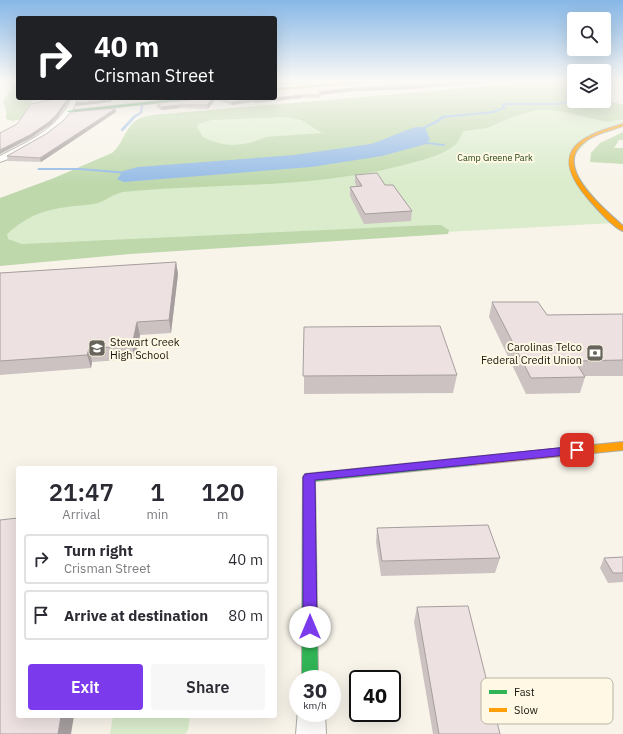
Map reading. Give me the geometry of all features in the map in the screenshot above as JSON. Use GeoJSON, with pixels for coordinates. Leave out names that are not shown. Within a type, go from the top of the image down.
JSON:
{"type":"FeatureCollection","features":[{"type":"Feature","properties":{"kind":"street"},"geometry":{"type":"LineString","coordinates":[[0,159],[49,130],[66,115]]}},
{"type":"Feature","properties":{"kind":"street"},"geometry":{"type":"LineString","coordinates":[[620,127],[597,133],[581,142],[574,149],[569,162],[571,172],[577,183],[623,230]]}},
{"type":"Feature","properties":{"kind":"street"},"geometry":{"type":"LineString","coordinates":[[310,670],[309,477],[623,446]]}},
{"type":"Feature","properties":{"kind":"street"},"geometry":{"type":"LineString","coordinates":[[311,722],[311,734]]}},
{"type":"Feature","properties":{"kind":"green space"},"geometry":{"type":"Polygon","coordinates":[[[6,115],[26,115],[26,118],[13,121],[6,119],[6,115]]]}},
{"type":"Feature","properties":{"kind":"green space"},"geometry":{"type":"Polygon","coordinates":[[[154,115],[519,115],[487,128],[463,131],[458,141],[448,150],[435,156],[400,166],[366,173],[297,182],[123,192],[98,203],[46,211],[30,217],[7,234],[8,239],[22,244],[433,225],[441,225],[449,230],[448,234],[130,254],[0,266],[0,198],[54,178],[112,153],[134,122],[143,117],[154,115]],[[288,117],[212,120],[198,124],[197,127],[203,137],[219,143],[234,145],[250,143],[266,137],[322,133],[301,120],[288,117]]]}},
{"type":"Feature","properties":{"kind":"green space","name":"Camp Greene Park"},"geometry":{"type":"Polygon","coordinates":[[[193,115],[623,115],[623,124],[597,132],[568,162],[614,223],[0,256],[0,203],[112,153],[154,119],[193,115]]]}},
{"type":"Feature","properties":{"kind":"green space"},"geometry":{"type":"Polygon","coordinates":[[[578,115],[623,115],[623,119],[607,122],[578,115]]]}},
{"type":"Feature","properties":{"kind":"green space"},"geometry":{"type":"Polygon","coordinates":[[[623,132],[623,140],[619,140],[614,148],[623,148],[623,164],[590,162],[591,153],[600,143],[623,132]]]}},
{"type":"Feature","properties":{"kind":"green space"},"geometry":{"type":"Polygon","coordinates":[[[113,718],[190,718],[188,730],[185,734],[110,734],[113,718]]]}},
{"type":"Feature","properties":{"kind":"water"},"geometry":{"type":"Polygon","coordinates":[[[416,127],[425,127],[430,139],[426,144],[382,156],[311,167],[124,182],[117,179],[123,171],[138,167],[294,155],[371,144],[416,127]]]}},
{"type":"Feature","properties":{"kind":"building"},"geometry":{"type":"Polygon","coordinates":[[[23,115],[56,115],[49,122],[30,135],[0,150],[0,133],[17,124],[23,115]]]}},
{"type":"Feature","properties":{"kind":"building"},"geometry":{"type":"Polygon","coordinates":[[[68,115],[105,115],[40,158],[7,156],[46,134],[68,115]]]}},
{"type":"Feature","properties":{"kind":"building"},"geometry":{"type":"Polygon","coordinates":[[[377,173],[385,185],[393,185],[412,211],[365,214],[350,187],[362,186],[355,175],[377,173]]]}},
{"type":"Feature","properties":{"kind":"building"},"geometry":{"type":"Polygon","coordinates":[[[176,262],[169,320],[137,322],[132,345],[89,349],[87,355],[0,361],[0,273],[176,262]]]}},
{"type":"Feature","properties":{"kind":"building"},"geometry":{"type":"Polygon","coordinates":[[[492,302],[538,302],[547,315],[623,314],[623,360],[575,361],[585,377],[531,378],[492,302]]]}},
{"type":"Feature","properties":{"kind":"building"},"geometry":{"type":"Polygon","coordinates":[[[440,326],[457,375],[303,376],[304,327],[440,326]]]}},
{"type":"Feature","properties":{"kind":"building"},"geometry":{"type":"Polygon","coordinates":[[[16,518],[16,718],[61,718],[58,734],[0,734],[0,520],[16,518]]]}},
{"type":"Feature","properties":{"kind":"building"},"geometry":{"type":"Polygon","coordinates":[[[488,525],[500,558],[382,561],[377,528],[488,525]]]}},
{"type":"Feature","properties":{"kind":"building"},"geometry":{"type":"Polygon","coordinates":[[[623,557],[623,573],[613,573],[604,558],[623,557]]]}},
{"type":"Feature","properties":{"kind":"building"},"geometry":{"type":"Polygon","coordinates":[[[468,606],[486,678],[481,678],[481,724],[498,724],[500,734],[439,734],[417,607],[468,606]]]}},
{"type":"Feature","properties":{"kind":"waterway"},"geometry":{"type":"LineString","coordinates":[[122,130],[136,115]]}},
{"type":"Feature","properties":{"kind":"waterway"},"geometry":{"type":"LineString","coordinates":[[418,130],[436,122],[443,117],[461,115]]}},
{"type":"Feature","properties":{"kind":"waterway"},"geometry":{"type":"LineString","coordinates":[[418,142],[444,145]]}},
{"type":"Feature","properties":{"kind":"waterway"},"geometry":{"type":"LineString","coordinates":[[39,169],[80,169],[128,173]]}},
{"type":"Feature","properties":{"kind":"traffic: fast"},"geometry":{"type":"LineString","coordinates":[[310,670],[309,477],[473,461]]}},
{"type":"Feature","properties":{"kind":"traffic: slow"},"geometry":{"type":"LineString","coordinates":[[623,125],[594,135],[583,141],[578,145],[572,155],[572,167],[576,179],[584,191],[623,229]]}},
{"type":"Feature","properties":{"kind":"traffic: slow"},"geometry":{"type":"LineString","coordinates":[[473,461],[623,446]]}},
{"type":"Feature","properties":{"kind":"place","name":"Stewart Creek High School"},"geometry":{"type":"Point","coordinates":[97,348]}},
{"type":"Feature","properties":{"kind":"place","name":"Carolinas Telco Federal Credit Union"},"geometry":{"type":"Point","coordinates":[595,353]}},
{"type":"Feature","properties":{"kind":"route"},"geometry":{"type":"LineString","coordinates":[[310,627],[309,477],[577,450]]}}]}
